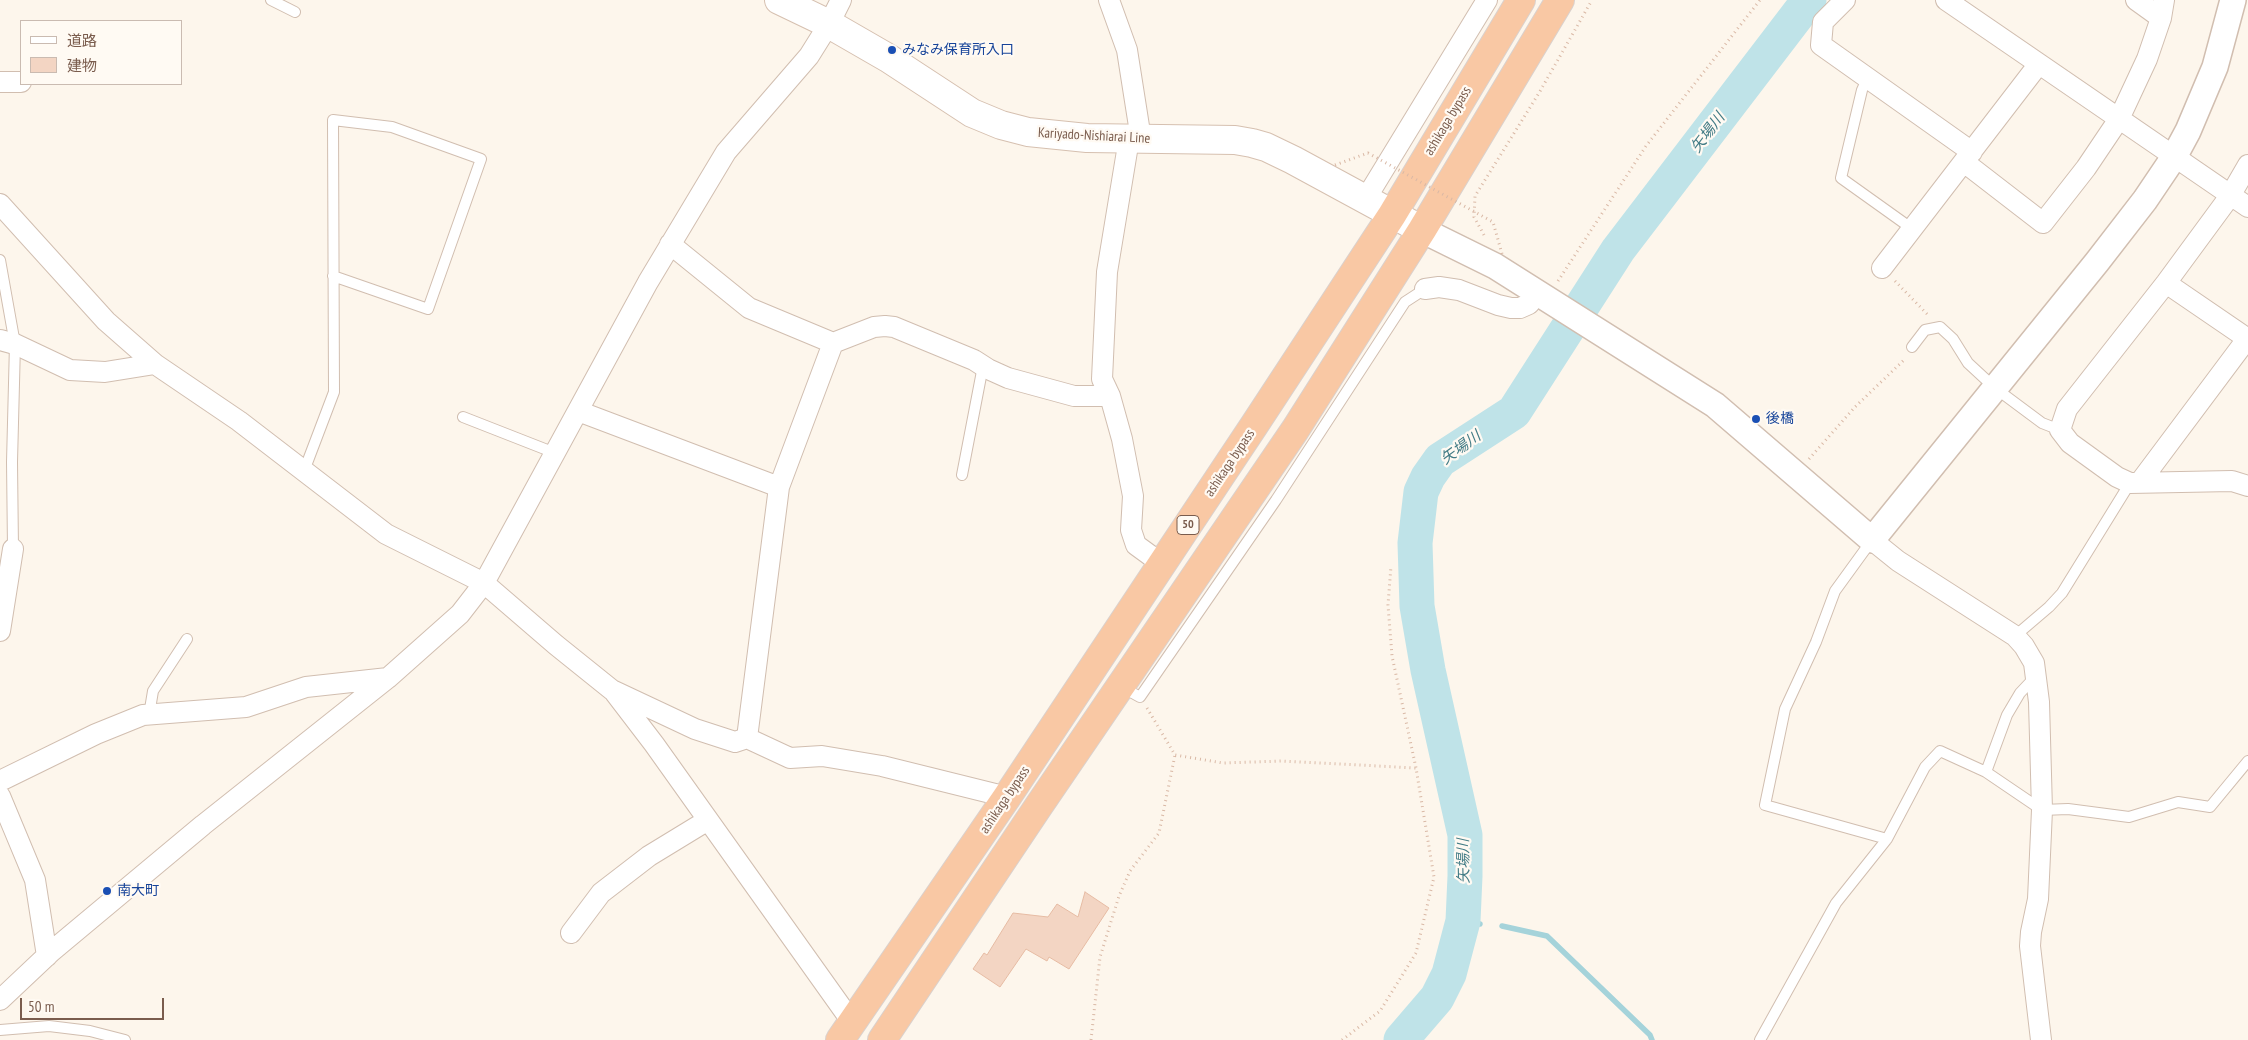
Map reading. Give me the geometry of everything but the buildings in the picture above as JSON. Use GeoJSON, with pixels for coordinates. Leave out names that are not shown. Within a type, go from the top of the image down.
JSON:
{"type":"FeatureCollection","features":[{"type":"Feature","properties":{"kind":"highway","name":"ashikaga bypass"},"geometry":{"type":"LineString","coordinates":[[846,1031],[1007,798],[1392,215],[1521,0]]}},
{"type":"Feature","properties":{"kind":"highway","name":"50"},"geometry":{"type":"LineString","coordinates":[[882,1040],[1130,691],[1422,230],[1560,0]]}},
{"type":"Feature","properties":{"kind":"main road","name":"Kariyado-Nishiarai Line"},"geometry":{"type":"LineString","coordinates":[[779,0],[829,24],[888,58],[972,113],[1001,125],[1028,132],[1055,135],[1135,139],[1235,140],[1252,143],[1266,147],[1293,160],[1422,230]]}},
{"type":"Feature","properties":{"kind":"street"},"geometry":{"type":"LineString","coordinates":[[0,1000],[47,956],[203,825],[388,678],[460,614],[484,582],[670,244],[726,152],[809,56],[841,0]]}},
{"type":"Feature","properties":{"kind":"street"},"geometry":{"type":"LineString","coordinates":[[1109,0],[1127,50],[1135,139],[1107,272],[1102,380],[1110,396],[1122,439],[1132,496],[1131,530],[1136,545],[1162,564]]}},
{"type":"Feature","properties":{"kind":"street"},"geometry":{"type":"LineString","coordinates":[[1365,200],[1487,0]]}},
{"type":"Feature","properties":{"kind":"street"},"geometry":{"type":"LineString","coordinates":[[1845,0],[1823,22],[1821,45],[1868,77],[1968,157],[2043,223],[2065,197],[2119,119],[2148,59],[2162,9],[2136,0]]}},
{"type":"Feature","properties":{"kind":"street"},"geometry":{"type":"LineString","coordinates":[[1946,0],[2038,65],[2248,207]]}},
{"type":"Feature","properties":{"kind":"street"},"geometry":{"type":"LineString","coordinates":[[1872,540],[2103,254],[2145,200],[2174,157],[2188,131],[2215,67],[2233,0]]}},
{"type":"Feature","properties":{"kind":"street"},"geometry":{"type":"LineString","coordinates":[[1882,268],[2038,65]]}},
{"type":"Feature","properties":{"kind":"street"},"geometry":{"type":"LineString","coordinates":[[0,82],[20,82]]}},
{"type":"Feature","properties":{"kind":"street"},"geometry":{"type":"LineString","coordinates":[[2248,165],[2230,196],[2166,283],[2067,409],[2060,430],[2070,443],[2117,477],[2135,482],[2232,481],[2248,486]]}},
{"type":"Feature","properties":{"kind":"street"},"geometry":{"type":"LineString","coordinates":[[0,204],[106,321],[156,364],[240,421],[386,534],[484,582],[556,645],[612,690],[695,729],[735,742],[747,738],[790,758],[822,756],[882,766],[1007,798]]}},
{"type":"Feature","properties":{"kind":"street"},"geometry":{"type":"LineString","coordinates":[[1422,230],[1478,257],[1715,405],[1898,561],[2015,636],[2024,646],[2034,663],[2037,676],[2042,810],[2038,899],[2030,946],[2041,1040]]}},
{"type":"Feature","properties":{"kind":"street"},"geometry":{"type":"LineString","coordinates":[[670,244],[749,308],[833,343],[874,328],[894,327],[974,360],[1008,378],[1057,393],[1074,396],[1110,396]]}},
{"type":"Feature","properties":{"kind":"street"},"geometry":{"type":"LineString","coordinates":[[2135,482],[2248,339],[2166,283]]}},
{"type":"Feature","properties":{"kind":"street"},"geometry":{"type":"LineString","coordinates":[[1425,289],[1439,287],[1459,290],[1510,308],[1520,308],[1547,299]]}},
{"type":"Feature","properties":{"kind":"street"},"geometry":{"type":"LineString","coordinates":[[7,342],[70,370],[105,372],[156,364]]}},
{"type":"Feature","properties":{"kind":"street"},"geometry":{"type":"LineString","coordinates":[[747,738],[778,487],[833,343]]}},
{"type":"Feature","properties":{"kind":"street"},"geometry":{"type":"LineString","coordinates":[[578,411],[778,487]]}},
{"type":"Feature","properties":{"kind":"street"},"geometry":{"type":"LineString","coordinates":[[0,631],[13,549]]}},
{"type":"Feature","properties":{"kind":"street"},"geometry":{"type":"LineString","coordinates":[[0,781],[96,734],[149,715],[246,707],[306,687],[388,678]]}},
{"type":"Feature","properties":{"kind":"street"},"geometry":{"type":"LineString","coordinates":[[612,690],[708,820],[846,1031]]}},
{"type":"Feature","properties":{"kind":"street"},"geometry":{"type":"LineString","coordinates":[[0,796],[35,880],[47,956]]}},
{"type":"Feature","properties":{"kind":"street"},"geometry":{"type":"LineString","coordinates":[[571,933],[601,893],[649,856],[708,820]]}},
{"type":"Feature","properties":{"kind":"lane"},"geometry":{"type":"LineString","coordinates":[[271,0],[295,12]]}},
{"type":"Feature","properties":{"kind":"lane"},"geometry":{"type":"LineString","coordinates":[[1868,77],[1862,90],[1841,178],[1911,228]]}},
{"type":"Feature","properties":{"kind":"lane"},"geometry":{"type":"LineString","coordinates":[[304,471],[334,392],[333,276],[332,120],[392,126],[481,159],[428,309],[333,276]]}},
{"type":"Feature","properties":{"kind":"lane"},"geometry":{"type":"LineString","coordinates":[[0,260],[7,342],[12,462],[13,549]]}},
{"type":"Feature","properties":{"kind":"lane"},"geometry":{"type":"LineString","coordinates":[[1130,691],[1276,500],[1404,302],[1425,289]]}},
{"type":"Feature","properties":{"kind":"lane"},"geometry":{"type":"LineString","coordinates":[[1912,347],[1925,330],[1940,327],[1953,339],[1968,363],[1995,388],[2042,422],[2060,430]]}},
{"type":"Feature","properties":{"kind":"lane"},"geometry":{"type":"LineString","coordinates":[[962,475],[983,366]]}},
{"type":"Feature","properties":{"kind":"lane"},"geometry":{"type":"LineString","coordinates":[[463,417],[556,453]]}},
{"type":"Feature","properties":{"kind":"lane"},"geometry":{"type":"LineString","coordinates":[[2015,636],[2049,607],[2062,593],[2135,482]]}},
{"type":"Feature","properties":{"kind":"lane"},"geometry":{"type":"LineString","coordinates":[[1872,540],[1835,591],[1816,642],[1785,709],[1765,805],[1887,839]]}},
{"type":"Feature","properties":{"kind":"lane"},"geometry":{"type":"LineString","coordinates":[[149,715],[153,691],[187,640]]}},
{"type":"Feature","properties":{"kind":"lane"},"geometry":{"type":"LineString","coordinates":[[1986,772],[2007,715],[2020,694],[2037,676]]}},
{"type":"Feature","properties":{"kind":"lane"},"geometry":{"type":"LineString","coordinates":[[1760,1040],[1836,902],[1887,839],[1925,766],[1940,751],[1986,772],[2042,810],[2068,809],[2129,817],[2178,802],[2210,807],[2248,761]]}},
{"type":"Feature","properties":{"kind":"lane"},"geometry":{"type":"LineString","coordinates":[[0,1030],[49,1026],[90,1031],[125,1040]]}},
{"type":"Feature","properties":{"kind":"path"},"geometry":{"type":"LineString","coordinates":[[1478,257],[1485,237],[1474,217],[1475,196],[1539,93],[1592,0]]}},
{"type":"Feature","properties":{"kind":"path"},"geometry":{"type":"LineString","coordinates":[[1547,299],[1646,146],[1760,0]]}},
{"type":"Feature","properties":{"kind":"path"},"geometry":{"type":"LineString","coordinates":[[1335,166],[1368,153],[1493,222],[1502,254]]}},
{"type":"Feature","properties":{"kind":"path"},"geometry":{"type":"LineString","coordinates":[[1882,268],[1940,327]]}},
{"type":"Feature","properties":{"kind":"path"},"geometry":{"type":"LineString","coordinates":[[1796,475],[1855,407],[1903,363],[1912,347]]}},
{"type":"Feature","properties":{"kind":"path"},"geometry":{"type":"LineString","coordinates":[[1342,1040],[1380,1011],[1416,953],[1434,877],[1416,768],[1392,656],[1388,605],[1392,566]]}},
{"type":"Feature","properties":{"kind":"path"},"geometry":{"type":"LineString","coordinates":[[1130,691],[1175,755],[1223,763],[1282,761],[1416,768]]}},
{"type":"Feature","properties":{"kind":"path"},"geometry":{"type":"LineString","coordinates":[[1091,1040],[1100,957],[1119,896],[1130,871],[1159,833],[1175,755]]}},
{"type":"Feature","properties":{"kind":"waterway","name":"矢場川"},"geometry":{"type":"LineString","coordinates":[[1401,1040],[1437,998],[1449,974],[1463,921],[1465,876],[1465,835],[1428,670],[1417,606],[1415,543],[1421,492],[1428,477],[1440,460],[1514,412],[1618,250],[1809,0]]}},
{"type":"Feature","properties":{"kind":"waterway"},"geometry":{"type":"LineString","coordinates":[[1463,921],[1480,924]]}},
{"type":"Feature","properties":{"kind":"waterway"},"geometry":{"type":"LineString","coordinates":[[1502,926],[1547,936],[1650,1035],[1652,1040]]}},
{"type":"Feature","properties":{"kind":"place","name":"みなみ保育所入口"},"geometry":{"type":"Point","coordinates":[892,50]}},
{"type":"Feature","properties":{"kind":"place","name":"後橋"},"geometry":{"type":"Point","coordinates":[1756,419]}},
{"type":"Feature","properties":{"kind":"place","name":"南大町"},"geometry":{"type":"Point","coordinates":[107,891]}}]}
